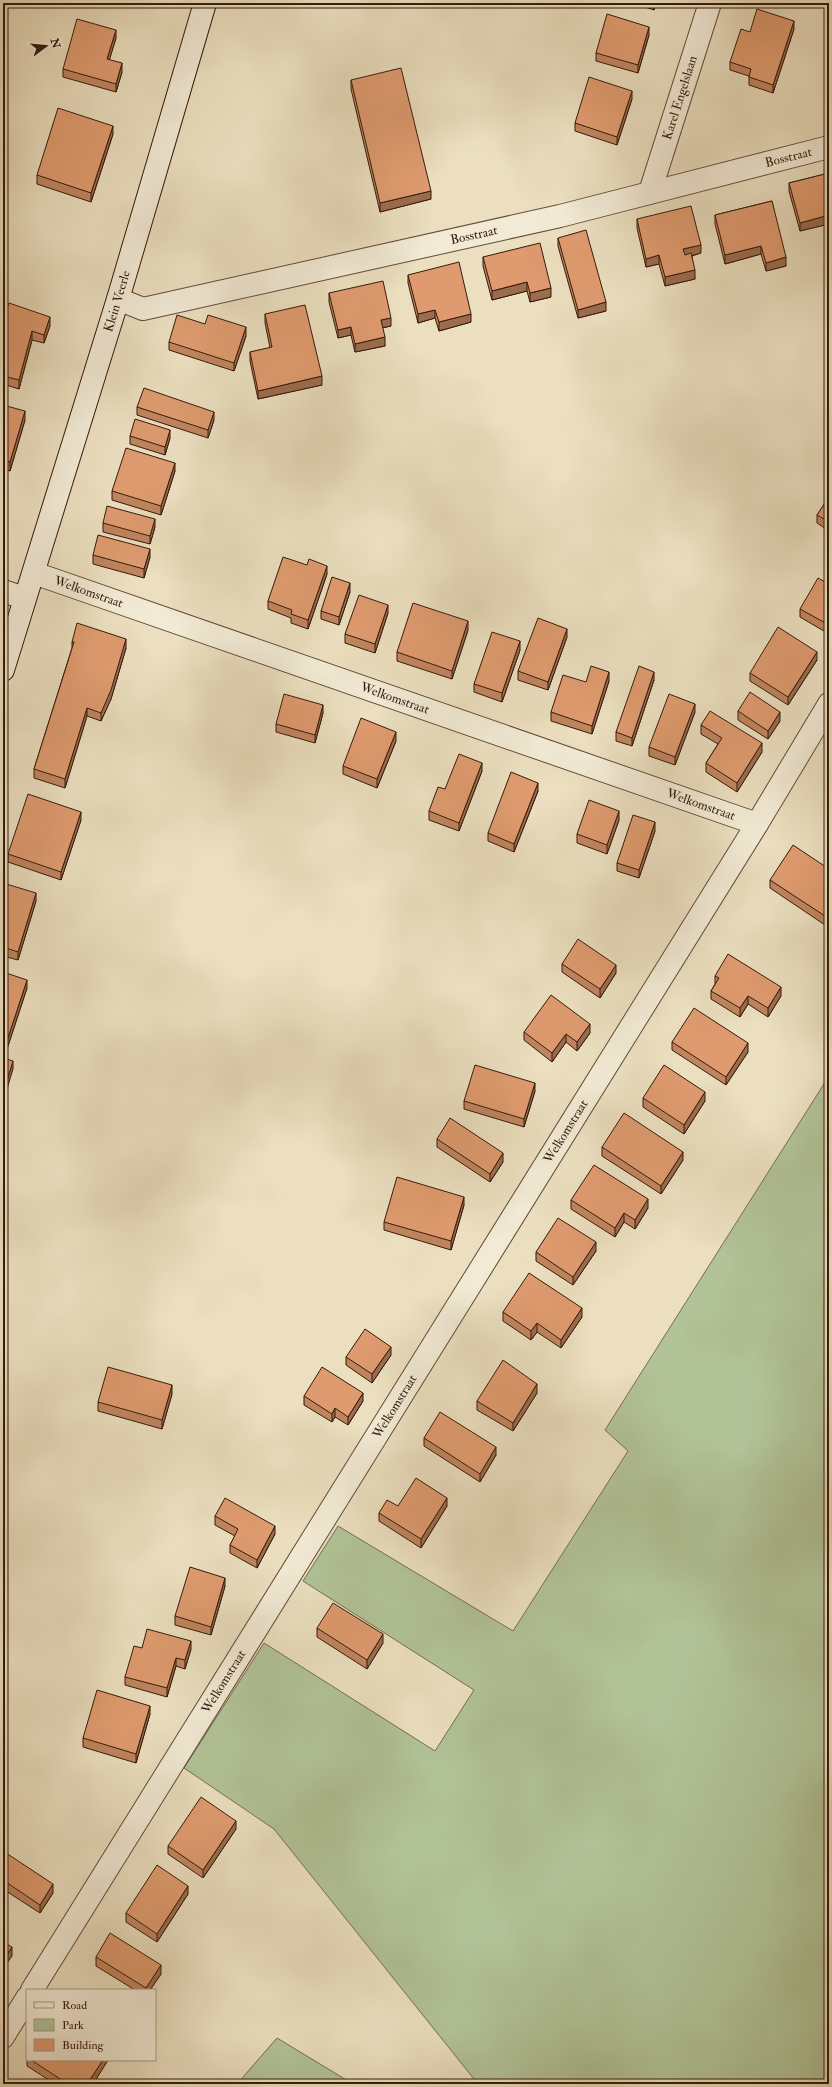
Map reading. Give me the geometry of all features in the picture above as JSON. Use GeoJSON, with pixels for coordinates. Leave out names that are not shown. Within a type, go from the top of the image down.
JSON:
{"type":"FeatureCollection","features":[{"type":"Feature","properties":{"kind":"street","name":"Klein Veerle"},"geometry":{"type":"LineString","coordinates":[[3,670],[24,598],[34,573],[118,299],[205,3]]}},
{"type":"Feature","properties":{"kind":"street","name":"Karel Engelslaan"},"geometry":{"type":"LineString","coordinates":[[650,192],[710,3]]}},
{"type":"Feature","properties":{"kind":"street","name":"Bosstraat"},"geometry":{"type":"LineString","coordinates":[[118,299],[143,309],[560,216],[829,147]]}},
{"type":"Feature","properties":{"kind":"street","name":"Welkomstraat"},"geometry":{"type":"LineString","coordinates":[[34,573],[757,824]]}},
{"type":"Feature","properties":{"kind":"street"},"geometry":{"type":"LineString","coordinates":[[3,591],[24,598]]}},
{"type":"Feature","properties":{"kind":"street","name":"Welkomstraat"},"geometry":{"type":"LineString","coordinates":[[33,1989],[757,824],[829,704]]}},
{"type":"Feature","properties":{"kind":"street"},"geometry":{"type":"LineString","coordinates":[[3,2037],[26,2000]]}},
{"type":"Feature","properties":{"kind":"green space"},"geometry":{"type":"Polygon","coordinates":[[[829,1076],[829,2084],[469,2084],[474,2079],[274,1829],[184,1768],[264,1643],[435,1751],[474,1690],[303,1581],[338,1526],[513,1631],[628,1451],[605,1430],[829,1076]]]}},
{"type":"Feature","properties":{"kind":"green space"},"geometry":{"type":"Polygon","coordinates":[[[277,2038],[353,2084],[237,2084],[277,2038]]]}},
{"type":"Feature","properties":{"kind":"building"},"geometry":{"type":"Polygon","coordinates":[[[757,9],[794,21],[773,85],[749,77],[751,69],[730,62],[741,29],[750,32],[757,9]]]}},
{"type":"Feature","properties":{"kind":"building"},"geometry":{"type":"Polygon","coordinates":[[[607,14],[649,27],[638,65],[596,53],[607,14]]]}},
{"type":"Feature","properties":{"kind":"building"},"geometry":{"type":"Polygon","coordinates":[[[77,19],[116,30],[107,59],[122,63],[116,84],[63,69],[77,19]]]}},
{"type":"Feature","properties":{"kind":"building"},"geometry":{"type":"Polygon","coordinates":[[[401,68],[431,191],[380,203],[351,80],[401,68]]]}},
{"type":"Feature","properties":{"kind":"building"},"geometry":{"type":"Polygon","coordinates":[[[589,77],[632,91],[617,137],[575,123],[589,77]]]}},
{"type":"Feature","properties":{"kind":"building"},"geometry":{"type":"Polygon","coordinates":[[[58,108],[113,126],[91,193],[37,175],[58,108]]]}},
{"type":"Feature","properties":{"kind":"building"},"geometry":{"type":"Polygon","coordinates":[[[829,173],[829,215],[800,223],[789,183],[829,173]]]}},
{"type":"Feature","properties":{"kind":"building"},"geometry":{"type":"Polygon","coordinates":[[[772,201],[786,257],[766,263],[761,246],[725,255],[715,215],[772,201]]]}},
{"type":"Feature","properties":{"kind":"building"},"geometry":{"type":"Polygon","coordinates":[[[691,206],[701,245],[683,249],[685,255],[691,253],[695,270],[665,277],[659,255],[646,259],[637,219],[691,206]]]}},
{"type":"Feature","properties":{"kind":"building"},"geometry":{"type":"Polygon","coordinates":[[[586,230],[606,302],[578,310],[558,238],[586,230]]]}},
{"type":"Feature","properties":{"kind":"building"},"geometry":{"type":"Polygon","coordinates":[[[540,243],[551,288],[530,293],[527,282],[492,291],[483,257],[540,243]]]}},
{"type":"Feature","properties":{"kind":"building"},"geometry":{"type":"Polygon","coordinates":[[[459,262],[471,314],[439,322],[435,310],[418,314],[408,275],[459,262]]]}},
{"type":"Feature","properties":{"kind":"building"},"geometry":{"type":"Polygon","coordinates":[[[383,281],[391,318],[381,320],[385,337],[355,344],[351,327],[338,330],[329,293],[383,281]]]}},
{"type":"Feature","properties":{"kind":"building"},"geometry":{"type":"Polygon","coordinates":[[[9,303],[50,317],[44,335],[32,331],[19,380],[3,376],[3,319],[9,303]]]}},
{"type":"Feature","properties":{"kind":"building"},"geometry":{"type":"Polygon","coordinates":[[[305,305],[322,376],[258,391],[250,352],[272,347],[265,314],[305,305]]]}},
{"type":"Feature","properties":{"kind":"building"},"geometry":{"type":"Polygon","coordinates":[[[177,315],[205,324],[208,315],[246,327],[234,363],[169,342],[177,315]]]}},
{"type":"Feature","properties":{"kind":"building"},"geometry":{"type":"Polygon","coordinates":[[[144,388],[214,412],[208,430],[137,407],[144,388]]]}},
{"type":"Feature","properties":{"kind":"building"},"geometry":{"type":"Polygon","coordinates":[[[3,405],[25,411],[10,462],[3,460],[3,405]]]}},
{"type":"Feature","properties":{"kind":"building"},"geometry":{"type":"Polygon","coordinates":[[[135,419],[170,430],[165,447],[130,436],[135,419]]]}},
{"type":"Feature","properties":{"kind":"building"},"geometry":{"type":"Polygon","coordinates":[[[126,448],[175,463],[161,506],[112,491],[126,448]]]}},
{"type":"Feature","properties":{"kind":"building"},"geometry":{"type":"Polygon","coordinates":[[[829,497],[829,522],[817,515],[829,497]]]}},
{"type":"Feature","properties":{"kind":"building"},"geometry":{"type":"Polygon","coordinates":[[[107,506],[155,519],[150,536],[103,523],[107,506]]]}},
{"type":"Feature","properties":{"kind":"building"},"geometry":{"type":"Polygon","coordinates":[[[98,535],[150,549],[144,569],[93,555],[98,535]]]}},
{"type":"Feature","properties":{"kind":"building"},"geometry":{"type":"Polygon","coordinates":[[[283,557],[307,565],[309,559],[327,566],[308,620],[291,614],[292,610],[268,601],[283,557]]]}},
{"type":"Feature","properties":{"kind":"building"},"geometry":{"type":"Polygon","coordinates":[[[332,577],[350,583],[339,617],[321,611],[332,577]]]}},
{"type":"Feature","properties":{"kind":"building"},"geometry":{"type":"Polygon","coordinates":[[[818,578],[829,584],[829,625],[800,609],[818,578]]]}},
{"type":"Feature","properties":{"kind":"building"},"geometry":{"type":"Polygon","coordinates":[[[359,595],[388,605],[375,644],[345,634],[359,595]]]}},
{"type":"Feature","properties":{"kind":"building"},"geometry":{"type":"Polygon","coordinates":[[[413,603],[468,621],[452,671],[397,652],[413,603]]]}},
{"type":"Feature","properties":{"kind":"building"},"geometry":{"type":"Polygon","coordinates":[[[538,618],[567,629],[548,682],[518,671],[538,618]]]}},
{"type":"Feature","properties":{"kind":"building"},"geometry":{"type":"Polygon","coordinates":[[[77,623],[126,639],[111,690],[101,713],[87,708],[65,779],[34,769],[74,642],[72,642],[77,623]]]}},
{"type":"Feature","properties":{"kind":"building"},"geometry":{"type":"Polygon","coordinates":[[[778,627],[817,652],[788,697],[750,673],[778,627]]]}},
{"type":"Feature","properties":{"kind":"building"},"geometry":{"type":"Polygon","coordinates":[[[492,632],[520,641],[502,693],[474,684],[492,632]]]}},
{"type":"Feature","properties":{"kind":"building"},"geometry":{"type":"Polygon","coordinates":[[[591,666],[609,672],[592,726],[551,712],[563,675],[586,682],[591,666]]]}},
{"type":"Feature","properties":{"kind":"building"},"geometry":{"type":"Polygon","coordinates":[[[639,666],[654,672],[632,738],[616,732],[639,666]]]}},
{"type":"Feature","properties":{"kind":"building"},"geometry":{"type":"Polygon","coordinates":[[[750,692],[780,712],[768,731],[738,711],[750,692]]]}},
{"type":"Feature","properties":{"kind":"building"},"geometry":{"type":"Polygon","coordinates":[[[284,694],[323,705],[315,735],[276,724],[284,694]]]}},
{"type":"Feature","properties":{"kind":"building"},"geometry":{"type":"Polygon","coordinates":[[[669,694],[695,704],[675,757],[649,747],[669,694]]]}},
{"type":"Feature","properties":{"kind":"building"},"geometry":{"type":"Polygon","coordinates":[[[710,711],[762,743],[737,783],[706,763],[722,738],[701,725],[710,711]]]}},
{"type":"Feature","properties":{"kind":"building"},"geometry":{"type":"Polygon","coordinates":[[[361,718],[396,732],[377,779],[343,766],[361,718]]]}},
{"type":"Feature","properties":{"kind":"building"},"geometry":{"type":"Polygon","coordinates":[[[459,754],[482,763],[459,823],[429,811],[438,787],[445,789],[459,754]]]}},
{"type":"Feature","properties":{"kind":"building"},"geometry":{"type":"Polygon","coordinates":[[[511,772],[538,783],[514,844],[488,833],[511,772]]]}},
{"type":"Feature","properties":{"kind":"building"},"geometry":{"type":"Polygon","coordinates":[[[28,794],[81,812],[61,872],[8,854],[28,794]]]}},
{"type":"Feature","properties":{"kind":"building"},"geometry":{"type":"Polygon","coordinates":[[[589,800],[619,811],[607,845],[577,834],[589,800]]]}},
{"type":"Feature","properties":{"kind":"building"},"geometry":{"type":"Polygon","coordinates":[[[633,815],[655,822],[639,870],[617,863],[633,815]]]}},
{"type":"Feature","properties":{"kind":"building"},"geometry":{"type":"Polygon","coordinates":[[[793,845],[829,869],[829,910],[825,916],[770,880],[793,845]]]}},
{"type":"Feature","properties":{"kind":"building"},"geometry":{"type":"Polygon","coordinates":[[[3,883],[36,893],[18,952],[3,947],[3,883]]]}},
{"type":"Feature","properties":{"kind":"building"},"geometry":{"type":"Polygon","coordinates":[[[578,939],[616,965],[600,989],[562,964],[578,939]]]}},
{"type":"Feature","properties":{"kind":"building"},"geometry":{"type":"Polygon","coordinates":[[[728,954],[781,987],[768,1008],[748,996],[740,1008],[711,991],[719,978],[715,976],[728,954]]]}},
{"type":"Feature","properties":{"kind":"building"},"geometry":{"type":"Polygon","coordinates":[[[3,972],[27,980],[6,1044],[3,1043],[3,972]]]}},
{"type":"Feature","properties":{"kind":"building"},"geometry":{"type":"Polygon","coordinates":[[[551,995],[590,1024],[577,1042],[566,1034],[552,1053],[524,1032],[551,995]]]}},
{"type":"Feature","properties":{"kind":"building"},"geometry":{"type":"Polygon","coordinates":[[[694,1008],[748,1043],[726,1077],[672,1042],[694,1008]]]}},
{"type":"Feature","properties":{"kind":"building"},"geometry":{"type":"Polygon","coordinates":[[[3,1058],[13,1061],[3,1093],[3,1058]]]}},
{"type":"Feature","properties":{"kind":"building"},"geometry":{"type":"Polygon","coordinates":[[[475,1065],[535,1083],[524,1119],[464,1101],[475,1065]]]}},
{"type":"Feature","properties":{"kind":"building"},"geometry":{"type":"Polygon","coordinates":[[[664,1065],[705,1092],[684,1125],[643,1098],[664,1065]]]}},
{"type":"Feature","properties":{"kind":"building"},"geometry":{"type":"Polygon","coordinates":[[[624,1113],[683,1152],[661,1186],[602,1147],[624,1113]]]}},
{"type":"Feature","properties":{"kind":"building"},"geometry":{"type":"Polygon","coordinates":[[[450,1118],[503,1153],[490,1174],[437,1139],[450,1118]]]}},
{"type":"Feature","properties":{"kind":"building"},"geometry":{"type":"Polygon","coordinates":[[[594,1165],[648,1199],[635,1220],[624,1213],[615,1228],[571,1200],[594,1165]]]}},
{"type":"Feature","properties":{"kind":"building"},"geometry":{"type":"Polygon","coordinates":[[[397,1177],[464,1197],[451,1241],[384,1222],[397,1177]]]}},
{"type":"Feature","properties":{"kind":"building"},"geometry":{"type":"Polygon","coordinates":[[[558,1218],[596,1242],[573,1277],[536,1252],[558,1218]]]}},
{"type":"Feature","properties":{"kind":"building"},"geometry":{"type":"Polygon","coordinates":[[[529,1273],[582,1308],[561,1340],[537,1323],[531,1331],[503,1312],[529,1273]]]}},
{"type":"Feature","properties":{"kind":"building"},"geometry":{"type":"Polygon","coordinates":[[[365,1329],[391,1347],[372,1374],[346,1357],[365,1329]]]}},
{"type":"Feature","properties":{"kind":"building"},"geometry":{"type":"Polygon","coordinates":[[[503,1360],[537,1384],[513,1423],[477,1401],[503,1360]]]}},
{"type":"Feature","properties":{"kind":"building"},"geometry":{"type":"Polygon","coordinates":[[[108,1367],[172,1385],[162,1420],[98,1402],[108,1367]]]}},
{"type":"Feature","properties":{"kind":"building"},"geometry":{"type":"Polygon","coordinates":[[[322,1367],[363,1393],[348,1417],[335,1408],[332,1414],[304,1396],[322,1367]]]}},
{"type":"Feature","properties":{"kind":"building"},"geometry":{"type":"Polygon","coordinates":[[[440,1412],[496,1447],[480,1474],[424,1438],[440,1412]]]}},
{"type":"Feature","properties":{"kind":"building"},"geometry":{"type":"Polygon","coordinates":[[[416,1478],[447,1498],[421,1539],[379,1513],[387,1500],[398,1506],[416,1478]]]}},
{"type":"Feature","properties":{"kind":"building"},"geometry":{"type":"Polygon","coordinates":[[[225,1498],[275,1526],[257,1560],[230,1545],[238,1529],[215,1516],[225,1498]]]}},
{"type":"Feature","properties":{"kind":"building"},"geometry":{"type":"Polygon","coordinates":[[[190,1567],[225,1578],[211,1627],[175,1616],[190,1567]]]}},
{"type":"Feature","properties":{"kind":"building"},"geometry":{"type":"Polygon","coordinates":[[[333,1603],[383,1634],[367,1660],[317,1628],[333,1603]]]}},
{"type":"Feature","properties":{"kind":"building"},"geometry":{"type":"Polygon","coordinates":[[[147,1629],[191,1641],[185,1660],[176,1658],[167,1688],[125,1677],[134,1646],[142,1648],[147,1629]]]}},
{"type":"Feature","properties":{"kind":"building"},"geometry":{"type":"Polygon","coordinates":[[[97,1690],[150,1706],[136,1754],[83,1738],[97,1690]]]}},
{"type":"Feature","properties":{"kind":"building"},"geometry":{"type":"Polygon","coordinates":[[[201,1797],[236,1821],[203,1870],[168,1846],[201,1797]]]}},
{"type":"Feature","properties":{"kind":"building"},"geometry":{"type":"Polygon","coordinates":[[[3,1851],[53,1884],[40,1905],[3,1880],[3,1851]]]}},
{"type":"Feature","properties":{"kind":"building"},"geometry":{"type":"Polygon","coordinates":[[[157,1865],[188,1886],[157,1934],[126,1913],[157,1865]]]}},
{"type":"Feature","properties":{"kind":"building"},"geometry":{"type":"Polygon","coordinates":[[[110,1933],[161,1965],[146,1988],[96,1957],[110,1933]]]}},
{"type":"Feature","properties":{"kind":"building"},"geometry":{"type":"Polygon","coordinates":[[[3,1942],[12,1947],[3,1961],[3,1942]]]}},
{"type":"Feature","properties":{"kind":"building"},"geometry":{"type":"Polygon","coordinates":[[[33,2061],[102,2061],[87,2084],[68,2084],[33,2061]]]}},
{"type":"Feature","properties":{"kind":"building"},"geometry":{"type":"Polygon","coordinates":[[[18,2080],[24,2084],[15,2084],[18,2080]]]}}]}
